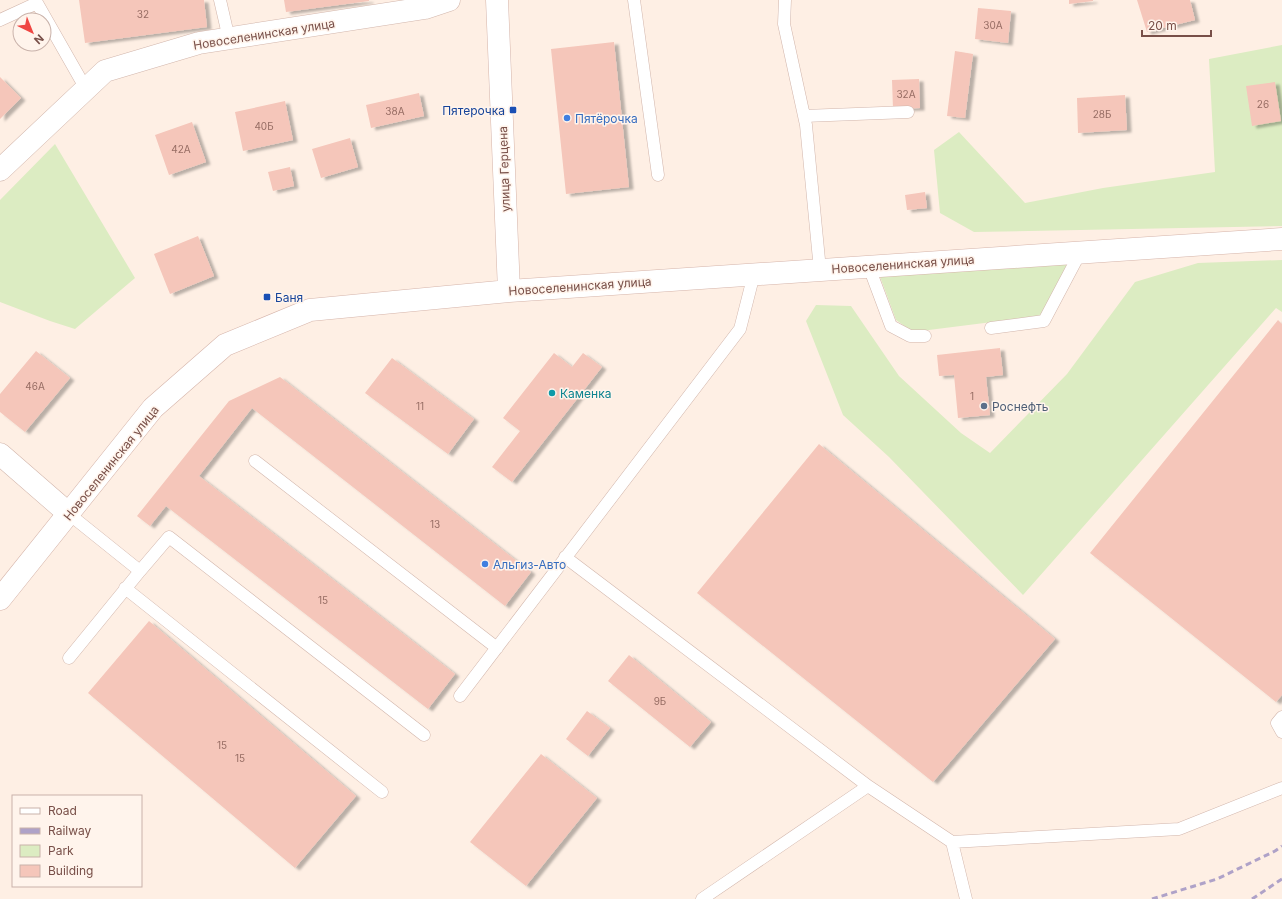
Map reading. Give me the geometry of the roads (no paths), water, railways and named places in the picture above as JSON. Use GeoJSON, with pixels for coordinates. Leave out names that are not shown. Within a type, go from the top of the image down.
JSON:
{"type":"FeatureCollection","features":[{"type":"Feature","properties":{"kind":"main road","name":"Новоселенинская улица"},"geometry":{"type":"LineString","coordinates":[[0,170],[105,71],[199,43],[414,5],[425,8],[449,0]]}},
{"type":"Feature","properties":{"kind":"main road","name":"улица Герцена"},"geometry":{"type":"LineString","coordinates":[[497,0],[509,291]]}},
{"type":"Feature","properties":{"kind":"main road","name":"Новоселенинская улица"},"geometry":{"type":"LineString","coordinates":[[0,599],[153,408],[225,345],[310,310],[509,291],[1282,239]]}},
{"type":"Feature","properties":{"kind":"main road"},"geometry":{"type":"LineString","coordinates":[[0,454],[69,514]]}},
{"type":"Feature","properties":{"kind":"lane"},"geometry":{"type":"LineString","coordinates":[[220,0],[228,38]]}},
{"type":"Feature","properties":{"kind":"lane"},"geometry":{"type":"LineString","coordinates":[[634,0],[658,175]]}},
{"type":"Feature","properties":{"kind":"lane"},"geometry":{"type":"LineString","coordinates":[[785,0],[784,24],[804,116],[820,270]]}},
{"type":"Feature","properties":{"kind":"lane"},"geometry":{"type":"LineString","coordinates":[[0,20],[38,1],[86,89]]}},
{"type":"Feature","properties":{"kind":"lane"},"geometry":{"type":"LineString","coordinates":[[804,116],[908,112]]}},
{"type":"Feature","properties":{"kind":"lane"},"geometry":{"type":"LineString","coordinates":[[991,328],[1044,321],[1080,253]]}},
{"type":"Feature","properties":{"kind":"lane"},"geometry":{"type":"LineString","coordinates":[[869,267],[890,326],[910,336],[926,336]]}},
{"type":"Feature","properties":{"kind":"lane"},"geometry":{"type":"LineString","coordinates":[[460,696],[740,329],[754,274]]}},
{"type":"Feature","properties":{"kind":"lane"},"geometry":{"type":"LineString","coordinates":[[255,461],[497,648]]}},
{"type":"Feature","properties":{"kind":"lane"},"geometry":{"type":"LineString","coordinates":[[69,514],[140,571]]}},
{"type":"Feature","properties":{"kind":"lane"},"geometry":{"type":"LineString","coordinates":[[69,658],[125,588],[169,537],[424,735]]}},
{"type":"Feature","properties":{"kind":"lane"},"geometry":{"type":"LineString","coordinates":[[565,557],[868,786],[952,842],[1179,830],[1282,788]]}},
{"type":"Feature","properties":{"kind":"lane"},"geometry":{"type":"LineString","coordinates":[[125,588],[382,792]]}},
{"type":"Feature","properties":{"kind":"lane"},"geometry":{"type":"LineString","coordinates":[[1282,717],[1277,723],[1282,732]]}},
{"type":"Feature","properties":{"kind":"lane"},"geometry":{"type":"LineString","coordinates":[[702,899],[868,786]]}},
{"type":"Feature","properties":{"kind":"lane"},"geometry":{"type":"LineString","coordinates":[[952,842],[966,899]]}},
{"type":"Feature","properties":{"kind":"railway"},"geometry":{"type":"LineString","coordinates":[[1152,899],[1217,879],[1275,851],[1282,846]]}},
{"type":"Feature","properties":{"kind":"railway"},"geometry":{"type":"LineString","coordinates":[[1252,899],[1282,879]]}},
{"type":"Feature","properties":{"kind":"place","name":"Пятерочка"},"geometry":{"type":"Point","coordinates":[513,110]}},
{"type":"Feature","properties":{"kind":"place","name":"Пятёрочка"},"geometry":{"type":"Point","coordinates":[567,118]}},
{"type":"Feature","properties":{"kind":"place","name":"Баня"},"geometry":{"type":"Point","coordinates":[267,297]}},
{"type":"Feature","properties":{"kind":"place","name":"Каменка"},"geometry":{"type":"Point","coordinates":[552,393]}},
{"type":"Feature","properties":{"kind":"place","name":"Роснефть"},"geometry":{"type":"Point","coordinates":[984,406]}},
{"type":"Feature","properties":{"kind":"place","name":"Альгиз-Авто"},"geometry":{"type":"Point","coordinates":[485,564]}}]}
